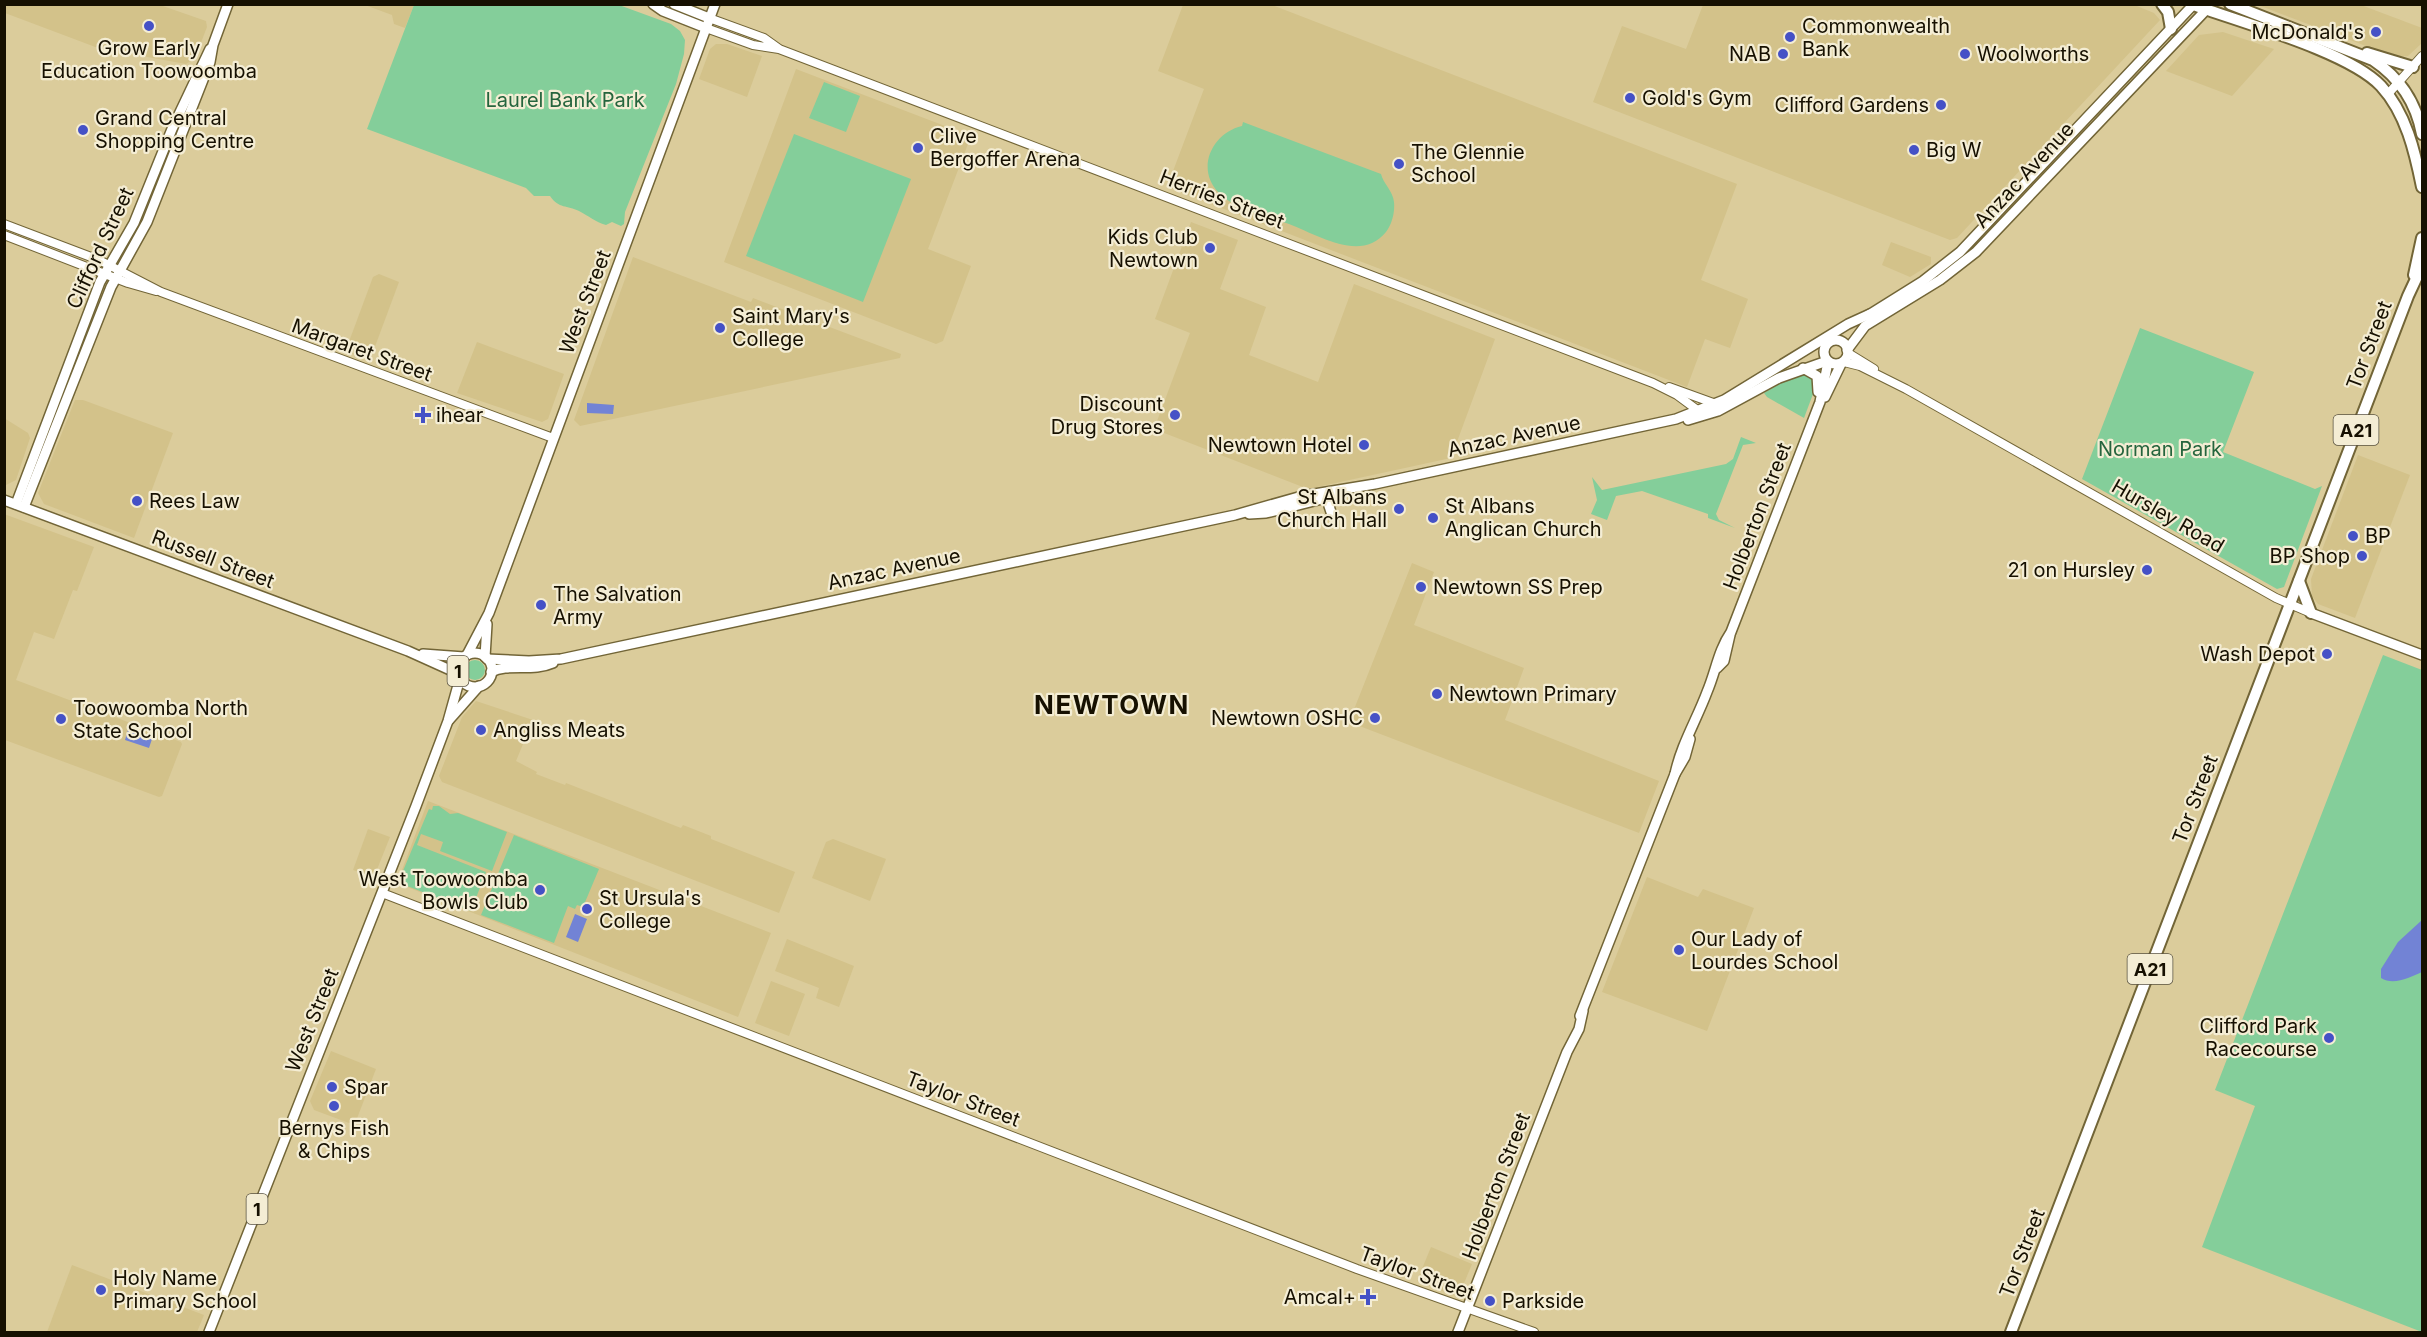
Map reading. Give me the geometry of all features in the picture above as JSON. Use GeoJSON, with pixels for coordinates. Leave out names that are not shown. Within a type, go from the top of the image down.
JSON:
{"type":"FeatureCollection","features":[{"type":"Feature","properties":{"kind":"highway"},"geometry":{"type":"LineString","coordinates":[[2162,4],[2168,12],[2171,29]]}},
{"type":"Feature","properties":{"kind":"highway"},"geometry":{"type":"LineString","coordinates":[[2193,5],[2208,7],[2345,61],[2372,78],[2388,94],[2406,128],[2422,187]]}},
{"type":"Feature","properties":{"kind":"highway"},"geometry":{"type":"LineString","coordinates":[[2235,5],[2361,53],[2384,67],[2399,82],[2414,105],[2422,134]]}},
{"type":"Feature","properties":{"kind":"highway"},"geometry":{"type":"LineString","coordinates":[[2361,53],[2373,53],[2413,67]]}},
{"type":"Feature","properties":{"kind":"highway","name":"Tor Street"},"geometry":{"type":"LineString","coordinates":[[2011,1332],[2414,279],[2422,238]]}},
{"type":"Feature","properties":{"kind":"highway","name":"Tor Street"},"geometry":{"type":"LineString","coordinates":[[2414,279],[2422,266]]}},
{"type":"Feature","properties":{"kind":"highway"},"geometry":{"type":"LineString","coordinates":[[2299,581],[2311,613]]}},
{"type":"Feature","properties":{"kind":"main road","name":"Clifford Street"},"geometry":{"type":"LineString","coordinates":[[20,506],[118,275],[147,222],[206,71],[228,4]]}},
{"type":"Feature","properties":{"kind":"main road","name":"Herries Street"},"geometry":{"type":"LineString","coordinates":[[653,4],[663,11],[706,28]]}},
{"type":"Feature","properties":{"kind":"main road","name":"Herries Street"},"geometry":{"type":"LineString","coordinates":[[674,4],[710,18]]}},
{"type":"Feature","properties":{"kind":"main road","name":"West Street"},"geometry":{"type":"LineString","coordinates":[[466,656],[489,613],[714,4]]}},
{"type":"Feature","properties":{"kind":"main road","name":"Anzac Avenue"},"geometry":{"type":"LineString","coordinates":[[1762,378],[1795,363],[1829,342],[1923,281],[1960,252],[2193,5]]}},
{"type":"Feature","properties":{"kind":"main road","name":"Anzac Avenue"},"geometry":{"type":"LineString","coordinates":[[1845,357],[1865,326],[1940,280],[1976,252],[2208,7]]}},
{"type":"Feature","properties":{"kind":"main road","name":"Clifford Street"},"geometry":{"type":"LineString","coordinates":[[20,506],[107,269],[134,223],[200,66],[213,45]]}},
{"type":"Feature","properties":{"kind":"main road","name":"Anzac Avenue"},"geometry":{"type":"LineString","coordinates":[[491,672],[501,669],[537,668],[561,659],[1235,515],[1302,496],[1375,484],[1662,423],[1716,404],[1848,324],[1870,314]]}},
{"type":"Feature","properties":{"kind":"main road"},"geometry":{"type":"LineString","coordinates":[[1827,361],[1845,357],[1841,342],[1829,342]]}},
{"type":"Feature","properties":{"kind":"main road","name":"Holberton Street"},"geometry":{"type":"LineString","coordinates":[[1816,412],[1827,361],[1824,354],[1829,342]]}},
{"type":"Feature","properties":{"kind":"main road","name":"Holberton Street"},"geometry":{"type":"LineString","coordinates":[[1458,1332],[1567,1052],[1579,1029],[1583,1011],[1676,774],[1679,755],[1691,733],[1717,668],[1724,661],[1731,632],[1816,412],[1845,357]]}},
{"type":"Feature","properties":{"kind":"main road","name":"Anzac Avenue"},"geometry":{"type":"LineString","coordinates":[[1662,423],[1691,420],[1710,414],[1803,368],[1827,361]]}},
{"type":"Feature","properties":{"kind":"main road","name":"Holberton Street"},"geometry":{"type":"LineString","coordinates":[[1803,368],[1811,370],[1818,378],[1816,412]]}},
{"type":"Feature","properties":{"kind":"main road","name":"Anzac Avenue"},"geometry":{"type":"LineString","coordinates":[[1235,515],[1266,513],[1375,484]]}},
{"type":"Feature","properties":{"kind":"main road"},"geometry":{"type":"LineString","coordinates":[[1332,515],[1329,507],[1335,496]]}},
{"type":"Feature","properties":{"kind":"main road","name":"Russell Street"},"geometry":{"type":"LineString","coordinates":[[4,500],[408,651],[459,676]]}},
{"type":"Feature","properties":{"kind":"main road","name":"West Street"},"geometry":{"type":"LineString","coordinates":[[486,658],[489,613]]}},
{"type":"Feature","properties":{"kind":"main road","name":"Hursley Road"},"geometry":{"type":"LineString","coordinates":[[2311,613],[2422,655]]}},
{"type":"Feature","properties":{"kind":"main road","name":"Russell Street"},"geometry":{"type":"LineString","coordinates":[[408,651],[447,657],[466,656]]}},
{"type":"Feature","properties":{"kind":"main road","name":"1"},"geometry":{"type":"LineString","coordinates":[[477,654],[486,658],[491,672],[487,681],[479,686],[470,686],[459,676],[459,665],[466,656],[477,654]]}},
{"type":"Feature","properties":{"kind":"main road","name":"Anzac Avenue"},"geometry":{"type":"LineString","coordinates":[[486,658],[515,661],[561,659]]}},
{"type":"Feature","properties":{"kind":"main road","name":"West Street"},"geometry":{"type":"LineString","coordinates":[[209,1332],[448,721],[459,676]]}},
{"type":"Feature","properties":{"kind":"main road","name":"West Street"},"geometry":{"type":"LineString","coordinates":[[448,721],[479,686]]}},
{"type":"Feature","properties":{"kind":"street","name":"Herries Street"},"geometry":{"type":"LineString","coordinates":[[710,18],[764,38],[779,49]]}},
{"type":"Feature","properties":{"kind":"street","name":"Herries Street"},"geometry":{"type":"LineString","coordinates":[[706,28],[753,45],[779,49],[1653,383],[1716,404]]}},
{"type":"Feature","properties":{"kind":"street"},"geometry":{"type":"LineString","coordinates":[[2388,94],[2422,56]]}},
{"type":"Feature","properties":{"kind":"street","name":"Margaret Street"},"geometry":{"type":"LineString","coordinates":[[4,224],[107,269],[144,289],[161,292],[553,438]]}},
{"type":"Feature","properties":{"kind":"street","name":"Margaret Street"},"geometry":{"type":"LineString","coordinates":[[4,235],[107,269]]}},
{"type":"Feature","properties":{"kind":"street","name":"Hursley Road"},"geometry":{"type":"LineString","coordinates":[[1845,357],[2289,604],[2311,613]]}},
{"type":"Feature","properties":{"kind":"street","name":"Herries Street"},"geometry":{"type":"LineString","coordinates":[[1653,383],[1677,395],[1697,412],[1710,414]]}},
{"type":"Feature","properties":{"kind":"street","name":"Taylor Street"},"geometry":{"type":"LineString","coordinates":[[382,893],[1467,1310],[1534,1332]]}},
{"type":"Feature","properties":{"kind":"shaded area"},"geometry":{"type":"Polygon","coordinates":[[[2132,4],[2154,13],[2160,20],[1957,238],[1950,240],[1593,102],[1622,26],[1686,49],[1703,5],[2132,4]]]}},
{"type":"Feature","properties":{"kind":"shaded area"},"geometry":{"type":"Polygon","coordinates":[[[4,5],[160,5],[206,21],[207,27],[195,58],[186,64],[98,48],[5,13],[4,5]]]}},
{"type":"Feature","properties":{"kind":"shaded area"},"geometry":{"type":"Polygon","coordinates":[[[365,5],[414,5],[405,28],[394,24],[392,15],[365,5]]]}},
{"type":"Feature","properties":{"kind":"shaded area","name":"The Glennie School"},"geometry":{"type":"Polygon","coordinates":[[[1183,5],[1272,5],[1737,184],[1701,280],[1748,299],[1730,348],[1705,339],[1687,387],[1167,187],[1204,89],[1158,71],[1183,5]]]}},
{"type":"Feature","properties":{"kind":"shaded area","name":"McDonald's"},"geometry":{"type":"Polygon","coordinates":[[[2258,5],[2361,5],[2422,28],[2422,43],[2408,56],[2395,57],[2258,5]]]}},
{"type":"Feature","properties":{"kind":"shaded area"},"geometry":{"type":"Polygon","coordinates":[[[2223,32],[2274,49],[2232,96],[2166,71],[2199,35],[2223,32]]]}},
{"type":"Feature","properties":{"kind":"shaded area"},"geometry":{"type":"Polygon","coordinates":[[[716,44],[727,44],[762,56],[747,97],[699,79],[710,49],[716,44]]]}},
{"type":"Feature","properties":{"kind":"shaded area","name":"Saint Mary's College"},"geometry":{"type":"Polygon","coordinates":[[[796,69],[971,136],[928,249],[971,266],[943,341],[936,344],[724,262],[796,69]]]}},
{"type":"Feature","properties":{"kind":"shaded area"},"geometry":{"type":"Polygon","coordinates":[[[1191,222],[1238,240],[1220,289],[1266,307],[1249,355],[1318,382],[1354,284],[1495,339],[1451,458],[1308,489],[1154,429],[1190,333],[1155,319],[1191,222]]]}},
{"type":"Feature","properties":{"kind":"shaded area"},"geometry":{"type":"Polygon","coordinates":[[[1891,242],[1931,257],[1931,264],[1910,277],[1882,265],[1891,242]]]}},
{"type":"Feature","properties":{"kind":"shaded area","name":"Saint Mary's College"},"geometry":{"type":"Polygon","coordinates":[[[633,257],[751,302],[753,298],[901,354],[900,358],[580,426],[574,420],[633,257]]]}},
{"type":"Feature","properties":{"kind":"shaded area"},"geometry":{"type":"Polygon","coordinates":[[[379,274],[399,282],[370,360],[350,353],[347,347],[373,277],[379,274]]]}},
{"type":"Feature","properties":{"kind":"shaded area"},"geometry":{"type":"Polygon","coordinates":[[[477,342],[564,374],[548,419],[542,422],[457,393],[477,342]]]}},
{"type":"Feature","properties":{"kind":"shaded area"},"geometry":{"type":"Polygon","coordinates":[[[75,400],[83,400],[173,433],[134,538],[44,504],[38,493],[75,400]]]}},
{"type":"Feature","properties":{"kind":"shaded area"},"geometry":{"type":"Polygon","coordinates":[[[4,418],[28,433],[30,438],[16,480],[6,485],[4,418]]]}},
{"type":"Feature","properties":{"kind":"shaded area"},"geometry":{"type":"Polygon","coordinates":[[[2358,455],[2410,475],[2355,618],[2318,604],[2312,596],[2311,579],[2358,455]]]}},
{"type":"Feature","properties":{"kind":"shaded area"},"geometry":{"type":"Polygon","coordinates":[[[4,514],[94,547],[77,591],[73,590],[54,639],[34,632],[16,680],[181,742],[162,796],[159,797],[5,740],[4,514]]]}},
{"type":"Feature","properties":{"kind":"shaded area","name":"Newtown Primary"},"geometry":{"type":"Polygon","coordinates":[[[1412,563],[1434,572],[1414,625],[1524,668],[1505,720],[1659,781],[1639,833],[1349,722],[1412,563]]]}},
{"type":"Feature","properties":{"kind":"shaded area","name":"St Ursula's College"},"geometry":{"type":"Polygon","coordinates":[[[476,701],[533,720],[516,761],[537,772],[536,774],[565,785],[566,783],[681,828],[683,825],[711,836],[711,839],[795,872],[779,913],[442,782],[439,776],[462,717],[476,701]]]}},
{"type":"Feature","properties":{"kind":"shaded area","name":"St Ursula's College"},"geometry":{"type":"Polygon","coordinates":[[[428,801],[771,933],[738,1017],[402,885],[399,878],[428,801]]]}},
{"type":"Feature","properties":{"kind":"shaded area"},"geometry":{"type":"Polygon","coordinates":[[[368,829],[390,837],[374,877],[353,870],[368,829]]]}},
{"type":"Feature","properties":{"kind":"shaded area"},"geometry":{"type":"Polygon","coordinates":[[[833,839],[886,859],[870,901],[812,878],[826,842],[833,839]]]}},
{"type":"Feature","properties":{"kind":"shaded area","name":"Our Lady of Lourdes School"},"geometry":{"type":"Polygon","coordinates":[[[1647,877],[1698,897],[1703,889],[1754,908],[1707,1031],[1602,992],[1647,877]]]}},
{"type":"Feature","properties":{"kind":"shaded area"},"geometry":{"type":"Polygon","coordinates":[[[787,939],[854,966],[839,1007],[816,998],[819,988],[775,971],[787,939]]]}},
{"type":"Feature","properties":{"kind":"shaded area"},"geometry":{"type":"Polygon","coordinates":[[[771,981],[805,994],[789,1036],[755,1023],[771,981]]]}},
{"type":"Feature","properties":{"kind":"shaded area"},"geometry":{"type":"Polygon","coordinates":[[[331,1051],[376,1069],[356,1121],[349,1123],[314,1110],[310,1101],[331,1051]]]}},
{"type":"Feature","properties":{"kind":"shaded area"},"geometry":{"type":"Polygon","coordinates":[[[1431,1247],[1472,1264],[1460,1293],[1454,1295],[1417,1281],[1431,1247]]]}},
{"type":"Feature","properties":{"kind":"shaded area","name":"Holy Name Primary School"},"geometry":{"type":"Polygon","coordinates":[[[72,1265],[204,1315],[197,1332],[47,1332],[72,1265]]]}},
{"type":"Feature","properties":{"kind":"green space","name":"Laurel Bank Park"},"geometry":{"type":"Polygon","coordinates":[[[414,5],[619,5],[671,24],[680,31],[685,40],[684,54],[676,84],[625,212],[624,224],[621,226],[612,222],[602,224],[579,211],[560,205],[550,196],[534,196],[526,188],[367,129],[414,5]]]}},
{"type":"Feature","properties":{"kind":"green space"},"geometry":{"type":"Polygon","coordinates":[[[824,82],[860,96],[846,132],[809,118],[824,82]]]}},
{"type":"Feature","properties":{"kind":"green space"},"geometry":{"type":"Polygon","coordinates":[[[1243,122],[1381,174],[1394,202],[1393,218],[1386,232],[1376,241],[1364,245],[1339,244],[1243,208],[1226,199],[1212,184],[1208,173],[1210,153],[1222,136],[1242,126],[1243,122]]]}},
{"type":"Feature","properties":{"kind":"green space"},"geometry":{"type":"Polygon","coordinates":[[[794,134],[911,179],[863,302],[746,256],[794,134]]]}},
{"type":"Feature","properties":{"kind":"green space","name":"Norman Park"},"geometry":{"type":"Polygon","coordinates":[[[2140,328],[2254,372],[2223,452],[2315,489],[2322,486],[2284,587],[2277,589],[2082,479],[2140,328]]]}},
{"type":"Feature","properties":{"kind":"green space"},"geometry":{"type":"Polygon","coordinates":[[[1799,372],[1810,372],[1816,386],[1804,418],[1767,397],[1764,393],[1799,372]]]}},
{"type":"Feature","properties":{"kind":"green space"},"geometry":{"type":"Polygon","coordinates":[[[1741,437],[1756,443],[1743,445],[1716,514],[1719,520],[1735,528],[1708,518],[1708,514],[1642,491],[1616,496],[1607,520],[1591,514],[1597,500],[1592,477],[1602,490],[1726,464],[1733,459],[1741,437]]]}},
{"type":"Feature","properties":{"kind":"green space","name":"Clifford Park Racecourse"},"geometry":{"type":"Polygon","coordinates":[[[2383,655],[2422,670],[2422,1332],[2202,1247],[2255,1106],[2215,1090],[2383,655]]]}},
{"type":"Feature","properties":{"kind":"green space"},"geometry":{"type":"Polygon","coordinates":[[[475,660],[482,663],[485,670],[482,677],[475,680],[468,677],[465,670],[468,663],[475,660]]]}},
{"type":"Feature","properties":{"kind":"green space"},"geometry":{"type":"Polygon","coordinates":[[[431,804],[429,809],[432,810],[433,806],[439,806],[450,814],[458,813],[507,832],[492,871],[440,851],[443,842],[421,834],[417,845],[486,872],[471,911],[402,884],[400,878],[431,804]]]}},
{"type":"Feature","properties":{"kind":"green space","name":"West Toowoomba Bowls Club"},"geometry":{"type":"Polygon","coordinates":[[[514,835],[599,869],[583,907],[577,905],[575,909],[568,906],[554,943],[481,915],[514,835]]]}},
{"type":"Feature","properties":{"kind":"water"},"geometry":{"type":"Polygon","coordinates":[[[587,403],[614,405],[613,414],[587,413],[587,403]]]}},
{"type":"Feature","properties":{"kind":"water"},"geometry":{"type":"Polygon","coordinates":[[[128,730],[152,739],[149,748],[125,740],[128,730]]]}},
{"type":"Feature","properties":{"kind":"water"},"geometry":{"type":"Polygon","coordinates":[[[575,914],[587,919],[578,942],[566,937],[575,914]]]}},
{"type":"Feature","properties":{"kind":"water"},"geometry":{"type":"Polygon","coordinates":[[[2422,920],[2422,972],[2397,981],[2381,978],[2381,969],[2398,942],[2422,920]]]}},
{"type":"Feature","properties":{"kind":"place","name":"Grow Early Education Toowoomba"},"geometry":{"type":"Point","coordinates":[149,26]}},
{"type":"Feature","properties":{"kind":"place","name":"McDonald's"},"geometry":{"type":"Point","coordinates":[2376,32]}},
{"type":"Feature","properties":{"kind":"place","name":"Commonwealth Bank"},"geometry":{"type":"Point","coordinates":[1790,37]}},
{"type":"Feature","properties":{"kind":"place","name":"NAB"},"geometry":{"type":"Point","coordinates":[1783,54]}},
{"type":"Feature","properties":{"kind":"place","name":"Woolworths"},"geometry":{"type":"Point","coordinates":[1965,54]}},
{"type":"Feature","properties":{"kind":"place","name":"Gold's Gym"},"geometry":{"type":"Point","coordinates":[1630,98]}},
{"type":"Feature","properties":{"kind":"place","name":"Clifford Gardens"},"geometry":{"type":"Point","coordinates":[1941,105]}},
{"type":"Feature","properties":{"kind":"place","name":"Grand Central Shopping Centre"},"geometry":{"type":"Point","coordinates":[83,130]}},
{"type":"Feature","properties":{"kind":"place","name":"Clive Bergoffer Arena"},"geometry":{"type":"Point","coordinates":[918,148]}},
{"type":"Feature","properties":{"kind":"place","name":"Big W"},"geometry":{"type":"Point","coordinates":[1914,150]}},
{"type":"Feature","properties":{"kind":"place","name":"The Glennie School"},"geometry":{"type":"Point","coordinates":[1399,164]}},
{"type":"Feature","properties":{"kind":"place","name":"Kids Club Newtown"},"geometry":{"type":"Point","coordinates":[1210,248]}},
{"type":"Feature","properties":{"kind":"place","name":"Saint Mary's College"},"geometry":{"type":"Point","coordinates":[720,328]}},
{"type":"Feature","properties":{"kind":"place","name":"ihear"},"geometry":{"type":"Point","coordinates":[423,415]}},
{"type":"Feature","properties":{"kind":"place","name":"Discount Drug Stores"},"geometry":{"type":"Point","coordinates":[1175,415]}},
{"type":"Feature","properties":{"kind":"place","name":"Newtown Hotel"},"geometry":{"type":"Point","coordinates":[1364,445]}},
{"type":"Feature","properties":{"kind":"place","name":"Rees Law"},"geometry":{"type":"Point","coordinates":[137,501]}},
{"type":"Feature","properties":{"kind":"place","name":"St Albans Church Hall"},"geometry":{"type":"Point","coordinates":[1399,509]}},
{"type":"Feature","properties":{"kind":"place","name":"St Albans Anglican Church"},"geometry":{"type":"Point","coordinates":[1433,518]}},
{"type":"Feature","properties":{"kind":"place","name":"BP"},"geometry":{"type":"Point","coordinates":[2353,536]}},
{"type":"Feature","properties":{"kind":"place","name":"BP Shop"},"geometry":{"type":"Point","coordinates":[2362,556]}},
{"type":"Feature","properties":{"kind":"place","name":"21 on Hursley"},"geometry":{"type":"Point","coordinates":[2147,570]}},
{"type":"Feature","properties":{"kind":"place","name":"Newtown SS Prep"},"geometry":{"type":"Point","coordinates":[1421,587]}},
{"type":"Feature","properties":{"kind":"place","name":"The Salvation Army"},"geometry":{"type":"Point","coordinates":[541,605]}},
{"type":"Feature","properties":{"kind":"place","name":"Wash Depot"},"geometry":{"type":"Point","coordinates":[2327,654]}},
{"type":"Feature","properties":{"kind":"place","name":"Newtown Primary"},"geometry":{"type":"Point","coordinates":[1437,694]}},
{"type":"Feature","properties":{"kind":"place","name":"Newtown OSHC"},"geometry":{"type":"Point","coordinates":[1375,718]}},
{"type":"Feature","properties":{"kind":"place","name":"Toowoomba North State School"},"geometry":{"type":"Point","coordinates":[61,719]}},
{"type":"Feature","properties":{"kind":"place","name":"Angliss Meats"},"geometry":{"type":"Point","coordinates":[481,730]}},
{"type":"Feature","properties":{"kind":"place","name":"West Toowoomba Bowls Club"},"geometry":{"type":"Point","coordinates":[540,890]}},
{"type":"Feature","properties":{"kind":"place","name":"St Ursula's College"},"geometry":{"type":"Point","coordinates":[587,909]}},
{"type":"Feature","properties":{"kind":"place","name":"Our Lady of Lourdes School"},"geometry":{"type":"Point","coordinates":[1679,950]}},
{"type":"Feature","properties":{"kind":"place","name":"Clifford Park Racecourse"},"geometry":{"type":"Point","coordinates":[2329,1038]}},
{"type":"Feature","properties":{"kind":"place","name":"Spar"},"geometry":{"type":"Point","coordinates":[332,1087]}},
{"type":"Feature","properties":{"kind":"place","name":"Bernys Fish & Chips"},"geometry":{"type":"Point","coordinates":[334,1106]}},
{"type":"Feature","properties":{"kind":"place","name":"Holy Name Primary School"},"geometry":{"type":"Point","coordinates":[101,1290]}},
{"type":"Feature","properties":{"kind":"place","name":"Amcal+"},"geometry":{"type":"Point","coordinates":[1368,1297]}},
{"type":"Feature","properties":{"kind":"place","name":"Parkside"},"geometry":{"type":"Point","coordinates":[1490,1301]}},
{"type":"Feature","properties":{"kind":"district","name":"NEWTOWN"},"geometry":{"type":"Point","coordinates":[1112,704]}}]}
